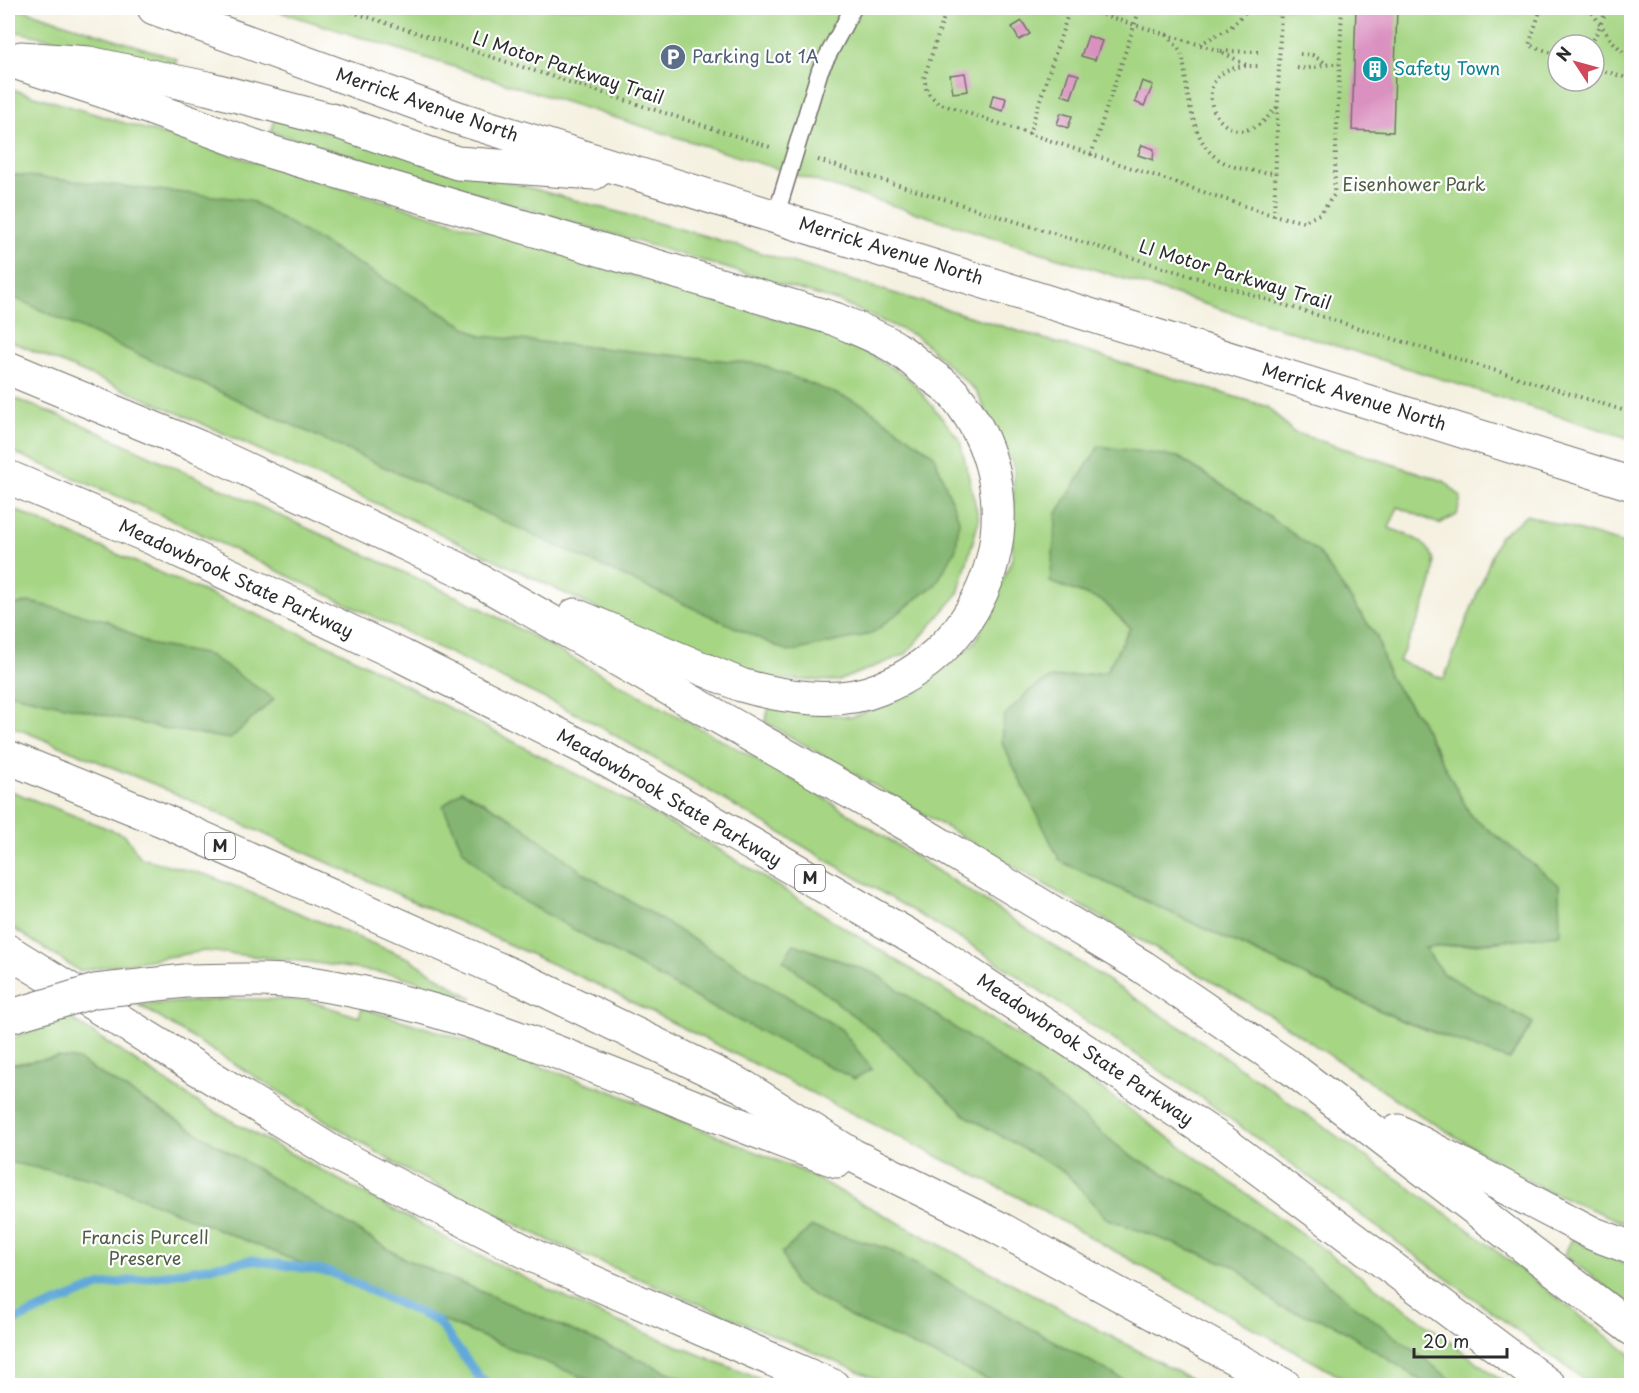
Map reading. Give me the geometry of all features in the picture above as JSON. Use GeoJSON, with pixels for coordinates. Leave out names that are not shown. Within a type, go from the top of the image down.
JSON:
{"type":"FeatureCollection","features":[{"type":"Feature","properties":{"kind":"main road","name":"Merrick Avenue North"},"geometry":{"type":"LineString","coordinates":[[154,8],[458,118],[776,215],[1632,484]]}},
{"type":"Feature","properties":{"kind":"main road"},"geometry":{"type":"LineString","coordinates":[[8,58],[89,63],[207,88],[335,121],[457,163],[653,177]]}},
{"type":"Feature","properties":{"kind":"main road"},"geometry":{"type":"LineString","coordinates":[[8,58],[271,152],[834,320],[895,347],[952,392],[982,436],[997,491],[998,541],[976,608],[956,636],[924,667],[878,690],[821,700],[770,694],[741,685],[552,605],[459,569],[199,447],[8,368]]}},
{"type":"Feature","properties":{"kind":"main road","name":"Meadowbrook State Parkway"},"geometry":{"type":"LineString","coordinates":[[8,477],[150,537],[402,656],[591,751],[930,948],[1222,1141],[1550,1386]]}},
{"type":"Feature","properties":{"kind":"main road"},"geometry":{"type":"LineString","coordinates":[[459,569],[910,826],[1143,967],[1291,1068],[1632,1329]]}},
{"type":"Feature","properties":{"kind":"main road","name":"M"},"geometry":{"type":"LineString","coordinates":[[8,757],[162,820],[532,984],[744,1087],[854,1156],[997,1227],[1285,1386]]}},
{"type":"Feature","properties":{"kind":"main road"},"geometry":{"type":"LineString","coordinates":[[8,951],[110,1017],[332,1152],[540,1259],[833,1386]]}},
{"type":"Feature","properties":{"kind":"main road"},"geometry":{"type":"LineString","coordinates":[[8,1017],[96,992],[185,981],[249,979],[315,984],[424,1007],[527,1040],[799,1148],[922,1190]]}},
{"type":"Feature","properties":{"kind":"main road"},"geometry":{"type":"LineString","coordinates":[[1291,1068],[1421,1143],[1594,1234],[1632,1248]]}},
{"type":"Feature","properties":{"kind":"lane"},"geometry":{"type":"LineString","coordinates":[[776,215],[820,70],[853,8]]}},
{"type":"Feature","properties":{"kind":"path","name":"LI Motor Parkway Trail"},"geometry":{"type":"LineString","coordinates":[[340,8],[754,142]]}},
{"type":"Feature","properties":{"kind":"path"},"geometry":{"type":"LineString","coordinates":[[947,8],[924,78],[927,92],[938,104],[1274,216],[1303,222],[1321,213],[1334,195],[1342,8]]}},
{"type":"Feature","properties":{"kind":"path"},"geometry":{"type":"LineString","coordinates":[[1029,134],[1070,8]]}},
{"type":"Feature","properties":{"kind":"path"},"geometry":{"type":"LineString","coordinates":[[1080,8],[1220,51],[1248,66]]}},
{"type":"Feature","properties":{"kind":"path"},"geometry":{"type":"LineString","coordinates":[[1091,155],[1140,8]]}},
{"type":"Feature","properties":{"kind":"path"},"geometry":{"type":"LineString","coordinates":[[1199,44],[1230,28],[1250,8]]}},
{"type":"Feature","properties":{"kind":"path"},"geometry":{"type":"LineString","coordinates":[[1274,216],[1281,8]]}},
{"type":"Feature","properties":{"kind":"path"},"geometry":{"type":"LineString","coordinates":[[1541,8],[1529,45],[1546,51]]}},
{"type":"Feature","properties":{"kind":"path"},"geometry":{"type":"LineString","coordinates":[[1590,8],[1600,24],[1632,61]]}},
{"type":"Feature","properties":{"kind":"path"},"geometry":{"type":"LineString","coordinates":[[1596,33],[1608,8]]}},
{"type":"Feature","properties":{"kind":"path"},"geometry":{"type":"LineString","coordinates":[[1167,35],[1180,53],[1193,126],[1206,148],[1223,164],[1244,171],[1275,173]]}},
{"type":"Feature","properties":{"kind":"path"},"geometry":{"type":"LineString","coordinates":[[1220,51],[1258,52]]}},
{"type":"Feature","properties":{"kind":"path"},"geometry":{"type":"LineString","coordinates":[[1300,54],[1312,55],[1327,63],[1339,64]]}},
{"type":"Feature","properties":{"kind":"path"},"geometry":{"type":"LineString","coordinates":[[1297,68],[1310,69],[1327,63]]}},
{"type":"Feature","properties":{"kind":"path"},"geometry":{"type":"LineString","coordinates":[[1258,66],[1225,69],[1215,80],[1210,95],[1212,112],[1223,124],[1242,131],[1260,124],[1277,106]]}},
{"type":"Feature","properties":{"kind":"path"},"geometry":{"type":"LineString","coordinates":[[1606,71],[1632,80]]}},
{"type":"Feature","properties":{"kind":"path","name":"LI Motor Parkway Trail"},"geometry":{"type":"LineString","coordinates":[[831,162],[1632,412]]}},
{"type":"Feature","properties":{"kind":"green space"},"geometry":{"type":"Polygon","coordinates":[[[8,8],[18,8],[177,59],[175,66],[8,30],[8,8]]]}},
{"type":"Feature","properties":{"kind":"green space","name":"Eisenhower Park"},"geometry":{"type":"Polygon","coordinates":[[[268,8],[1631,8],[1631,439],[268,8]]]}},
{"type":"Feature","properties":{"kind":"green space"},"geometry":{"type":"Polygon","coordinates":[[[8,88],[844,339],[910,379],[960,440],[979,520],[958,594],[906,654],[838,681],[768,679],[696,656],[393,511],[192,419],[8,340],[8,88]]]}},
{"type":"Feature","properties":{"kind":"green space"},"geometry":{"type":"Polygon","coordinates":[[[275,118],[709,237],[1268,407],[1293,432],[1444,481],[1461,497],[1457,515],[1439,524],[1398,507],[1389,528],[1424,545],[1432,555],[1434,565],[1429,592],[1399,661],[1444,679],[1499,537],[1527,515],[1631,546],[1631,1226],[1539,1187],[1415,1112],[1271,1016],[765,722],[769,707],[852,717],[916,692],[976,641],[1012,559],[1014,467],[976,391],[918,337],[840,302],[271,132],[275,118]],[[1178,457],[1050,582],[1103,601],[1130,628],[1106,672],[1048,679],[1060,861],[1402,1021],[1509,1060],[1533,1023],[1442,973],[1424,948],[1500,942],[1559,886],[1471,816],[1419,718],[1389,677],[1377,637],[1318,552],[1244,499],[1178,457]]]}},
{"type":"Feature","properties":{"kind":"green space"},"geometry":{"type":"Polygon","coordinates":[[[8,174],[250,200],[481,336],[760,364],[862,404],[934,455],[959,520],[956,549],[936,584],[871,634],[789,652],[8,295],[8,174]]]}},
{"type":"Feature","properties":{"kind":"green space"},"geometry":{"type":"Polygon","coordinates":[[[8,396],[83,425],[477,606],[807,787],[1205,1043],[1468,1229],[1631,1355],[1631,1385],[1591,1385],[1206,1101],[974,947],[589,720],[155,512],[8,450],[8,396]]]}},
{"type":"Feature","properties":{"kind":"green space"},"geometry":{"type":"Polygon","coordinates":[[[1099,446],[1178,457],[1244,499],[1318,552],[1377,637],[1389,677],[1419,718],[1471,816],[1559,885],[1560,935],[1425,948],[1442,973],[1533,1023],[1509,1060],[1403,1021],[1060,861],[1002,743],[1004,716],[1029,691],[1048,679],[1106,672],[1130,628],[1103,601],[1050,582],[1057,513],[1099,446]]]}},
{"type":"Feature","properties":{"kind":"green space"},"geometry":{"type":"Polygon","coordinates":[[[8,507],[334,648],[710,844],[1089,1080],[1421,1320],[1507,1385],[1355,1385],[1018,1197],[592,982],[156,785],[8,725],[8,507]]]}},
{"type":"Feature","properties":{"kind":"green space"},"geometry":{"type":"Polygon","coordinates":[[[30,602],[109,621],[148,644],[209,655],[274,699],[230,739],[161,728],[8,693],[8,606],[30,602]]]}},
{"type":"Feature","properties":{"kind":"green space"},"geometry":{"type":"Polygon","coordinates":[[[8,790],[125,835],[141,858],[210,876],[410,959],[473,999],[397,975],[309,962],[205,951],[79,971],[8,925],[8,790]]]}},
{"type":"Feature","properties":{"kind":"green space"},"geometry":{"type":"Polygon","coordinates":[[[462,790],[511,818],[584,873],[841,1029],[872,1069],[854,1079],[712,1007],[500,888],[463,850],[443,806],[462,790]]]}},
{"type":"Feature","properties":{"kind":"green space"},"geometry":{"type":"Polygon","coordinates":[[[794,944],[874,973],[1064,1102],[1129,1155],[1207,1196],[1308,1269],[1458,1385],[1428,1385],[1332,1323],[1279,1307],[1236,1267],[1106,1218],[1066,1173],[966,1116],[882,1038],[783,960],[794,944]]]}},
{"type":"Feature","properties":{"kind":"green space"},"geometry":{"type":"Polygon","coordinates":[[[230,999],[306,1000],[359,1017],[362,1008],[449,1035],[608,1090],[802,1171],[1202,1385],[891,1385],[550,1241],[404,1169],[139,1005],[230,999]]]}},
{"type":"Feature","properties":{"kind":"green space","name":"Francis Purcell Preserve"},"geometry":{"type":"Polygon","coordinates":[[[70,1018],[202,1105],[466,1249],[599,1314],[774,1385],[8,1385],[8,1039],[70,1018]]]}},
{"type":"Feature","properties":{"kind":"green space"},"geometry":{"type":"Polygon","coordinates":[[[58,1057],[78,1060],[403,1258],[698,1385],[601,1385],[97,1180],[8,1162],[8,1065],[58,1057]]]}},
{"type":"Feature","properties":{"kind":"green space"},"geometry":{"type":"Polygon","coordinates":[[[811,1227],[886,1248],[1133,1385],[1000,1385],[854,1319],[794,1284],[782,1253],[811,1227]]]}},
{"type":"Feature","properties":{"kind":"green space"},"geometry":{"type":"Polygon","coordinates":[[[1572,1239],[1631,1266],[1631,1306],[1564,1255],[1572,1239]]]}},
{"type":"Feature","properties":{"kind":"building","name":"Safety Town"},"geometry":{"type":"Polygon","coordinates":[[[1356,8],[1397,8],[1393,132],[1352,130],[1356,8]]]}},
{"type":"Feature","properties":{"kind":"building"},"geometry":{"type":"Polygon","coordinates":[[[1022,21],[1030,34],[1019,40],[1012,27],[1022,21]]]}},
{"type":"Feature","properties":{"kind":"building"},"geometry":{"type":"Polygon","coordinates":[[[1088,36],[1102,41],[1095,60],[1081,56],[1088,36]]]}},
{"type":"Feature","properties":{"kind":"building"},"geometry":{"type":"Polygon","coordinates":[[[1069,72],[1079,75],[1071,98],[1062,95],[1069,72]]]}},
{"type":"Feature","properties":{"kind":"building"},"geometry":{"type":"Polygon","coordinates":[[[965,73],[968,91],[953,93],[950,75],[965,73]]]}},
{"type":"Feature","properties":{"kind":"building"},"geometry":{"type":"Polygon","coordinates":[[[1142,81],[1153,85],[1144,106],[1135,102],[1142,81]]]}},
{"type":"Feature","properties":{"kind":"building"},"geometry":{"type":"Polygon","coordinates":[[[993,95],[1006,98],[1003,111],[990,107],[993,95]]]}},
{"type":"Feature","properties":{"kind":"building"},"geometry":{"type":"Polygon","coordinates":[[[1061,113],[1072,116],[1068,128],[1057,124],[1061,113]]]}},
{"type":"Feature","properties":{"kind":"building"},"geometry":{"type":"Polygon","coordinates":[[[1142,145],[1154,149],[1153,160],[1138,155],[1142,145]]]}},
{"type":"Feature","properties":{"kind":"waterway"},"geometry":{"type":"LineString","coordinates":[[8,1323],[99,1286],[252,1260],[330,1272],[437,1321],[479,1377],[493,1386]]}},
{"type":"Feature","properties":{"kind":"place","name":"Parking Lot 1A"},"geometry":{"type":"Point","coordinates":[673,57]}},
{"type":"Feature","properties":{"kind":"place","name":"Safety Town"},"geometry":{"type":"Point","coordinates":[1375,69]}}]}
